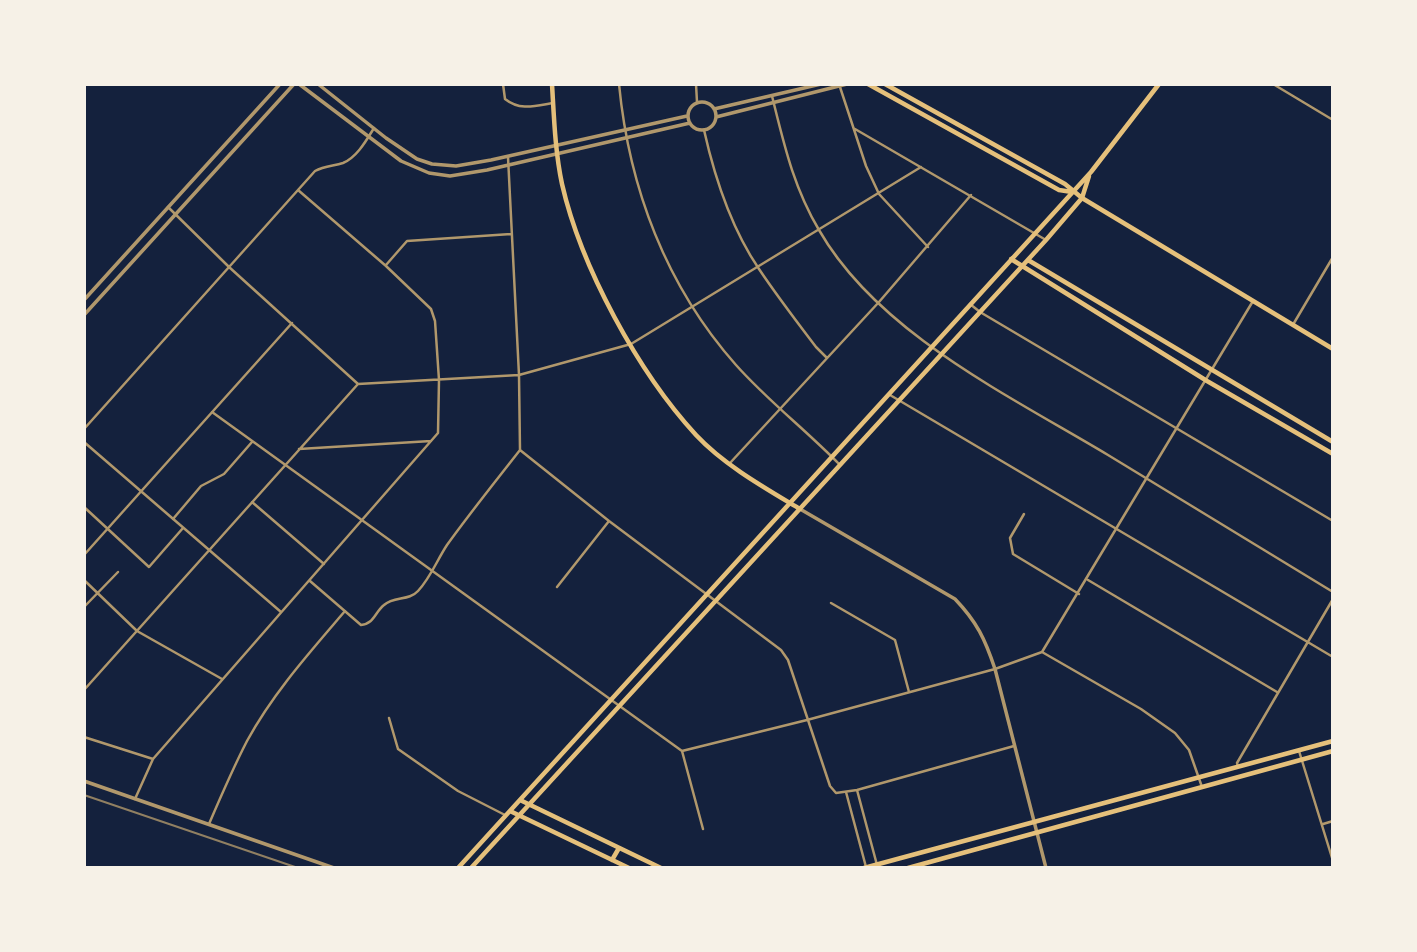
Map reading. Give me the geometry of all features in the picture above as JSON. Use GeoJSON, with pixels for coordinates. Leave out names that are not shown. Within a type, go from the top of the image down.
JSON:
{"type":"FeatureCollection","features":[{"type":"Feature","properties":{"kind":"main road"},"geometry":{"type":"LineString","coordinates":[[552,84],[556,146],[562,185],[590,269],[607,303],[661,390],[697,435],[730,463],[800,509]]}},
{"type":"Feature","properties":{"kind":"main road"},"geometry":{"type":"LineString","coordinates":[[868,84],[1059,190],[1072,192]]}},
{"type":"Feature","properties":{"kind":"main road"},"geometry":{"type":"LineString","coordinates":[[885,84],[1065,184],[1072,192],[1333,349]]}},
{"type":"Feature","properties":{"kind":"main road"},"geometry":{"type":"LineString","coordinates":[[458,868],[1091,172],[1159,84]]}},
{"type":"Feature","properties":{"kind":"main road"},"geometry":{"type":"LineString","coordinates":[[471,868],[1046,240],[1082,198],[1091,172]]}},
{"type":"Feature","properties":{"kind":"main road"},"geometry":{"type":"LineString","coordinates":[[1011,260],[1333,454]]}},
{"type":"Feature","properties":{"kind":"main road"},"geometry":{"type":"LineString","coordinates":[[1028,260],[1333,442]]}},
{"type":"Feature","properties":{"kind":"main road"},"geometry":{"type":"LineString","coordinates":[[866,868],[1333,741]]}},
{"type":"Feature","properties":{"kind":"main road"},"geometry":{"type":"LineString","coordinates":[[908,868],[1333,751]]}},
{"type":"Feature","properties":{"kind":"main road"},"geometry":{"type":"LineString","coordinates":[[519,800],[661,868]]}},
{"type":"Feature","properties":{"kind":"main road"},"geometry":{"type":"LineString","coordinates":[[507,814],[518,816],[629,868]]}},
{"type":"Feature","properties":{"kind":"main road"},"geometry":{"type":"LineString","coordinates":[[612,860],[619,848]]}},
{"type":"Feature","properties":{"kind":"street"},"geometry":{"type":"LineString","coordinates":[[84,300],[280,84]]}},
{"type":"Feature","properties":{"kind":"street"},"geometry":{"type":"LineString","coordinates":[[84,315],[296,84],[401,161],[429,173],[450,176],[690,123]]}},
{"type":"Feature","properties":{"kind":"street"},"geometry":{"type":"LineString","coordinates":[[318,84],[417,159],[432,164],[456,166],[508,157],[687,116]]}},
{"type":"Feature","properties":{"kind":"street"},"geometry":{"type":"LineString","coordinates":[[503,84],[505,99],[513,106],[553,103]]}},
{"type":"Feature","properties":{"kind":"street"},"geometry":{"type":"LineString","coordinates":[[620,84],[631,164],[652,228],[693,307],[735,363],[779,410],[840,465]]}},
{"type":"Feature","properties":{"kind":"street"},"geometry":{"type":"LineString","coordinates":[[696,84],[697,102]]}},
{"type":"Feature","properties":{"kind":"street"},"geometry":{"type":"LineString","coordinates":[[714,109],[821,84]]}},
{"type":"Feature","properties":{"kind":"street"},"geometry":{"type":"LineString","coordinates":[[716,117],[847,84]]}},
{"type":"Feature","properties":{"kind":"street"},"geometry":{"type":"LineString","coordinates":[[1273,84],[1333,120]]}},
{"type":"Feature","properties":{"kind":"street"},"geometry":{"type":"LineString","coordinates":[[840,86],[866,166],[879,194],[928,247]]}},
{"type":"Feature","properties":{"kind":"street"},"geometry":{"type":"LineString","coordinates":[[772,96],[794,178],[819,230],[843,265],[879,302],[941,355],[1148,478],[1333,593]]}},
{"type":"Feature","properties":{"kind":"street"},"geometry":{"type":"LineString","coordinates":[[697,102],[709,103],[714,109],[716,117],[712,126],[704,130],[697,130],[687,116],[689,109],[697,102]]}},
{"type":"Feature","properties":{"kind":"street"},"geometry":{"type":"LineString","coordinates":[[84,429],[315,171],[344,162],[353,156],[374,128]]}},
{"type":"Feature","properties":{"kind":"street"},"geometry":{"type":"LineString","coordinates":[[855,129],[1046,240]]}},
{"type":"Feature","properties":{"kind":"street"},"geometry":{"type":"LineString","coordinates":[[704,130],[721,193],[738,233],[758,268],[816,348],[827,358]]}},
{"type":"Feature","properties":{"kind":"street"},"geometry":{"type":"LineString","coordinates":[[309,580],[361,625],[371,621],[382,606],[391,600],[403,599],[416,593],[433,572],[437,560],[466,519],[520,450],[508,157]]}},
{"type":"Feature","properties":{"kind":"street"},"geometry":{"type":"LineString","coordinates":[[84,690],[358,384],[519,375],[631,344],[922,167]]}},
{"type":"Feature","properties":{"kind":"street"},"geometry":{"type":"LineString","coordinates":[[135,799],[153,759],[438,433],[439,380],[435,321],[431,309],[298,190]]}},
{"type":"Feature","properties":{"kind":"street"},"geometry":{"type":"LineString","coordinates":[[730,463],[879,302],[971,195]]}},
{"type":"Feature","properties":{"kind":"street"},"geometry":{"type":"LineString","coordinates":[[168,207],[229,267],[358,384]]}},
{"type":"Feature","properties":{"kind":"street"},"geometry":{"type":"LineString","coordinates":[[386,266],[407,241],[511,234]]}},
{"type":"Feature","properties":{"kind":"street"},"geometry":{"type":"LineString","coordinates":[[1018,252],[1028,260]]}},
{"type":"Feature","properties":{"kind":"street"},"geometry":{"type":"LineString","coordinates":[[1293,324],[1333,257]]}},
{"type":"Feature","properties":{"kind":"street"},"geometry":{"type":"LineString","coordinates":[[682,751],[995,669],[1042,652],[1088,580],[1253,301]]}},
{"type":"Feature","properties":{"kind":"street"},"geometry":{"type":"LineString","coordinates":[[970,304],[980,313],[1333,521]]}},
{"type":"Feature","properties":{"kind":"street"},"geometry":{"type":"LineString","coordinates":[[84,555],[292,323]]}},
{"type":"Feature","properties":{"kind":"street"},"geometry":{"type":"LineString","coordinates":[[889,394],[1333,657]]}},
{"type":"Feature","properties":{"kind":"street"},"geometry":{"type":"LineString","coordinates":[[212,412],[682,751],[702,829]]}},
{"type":"Feature","properties":{"kind":"street"},"geometry":{"type":"LineString","coordinates":[[299,449],[431,441]]}},
{"type":"Feature","properties":{"kind":"street"},"geometry":{"type":"LineString","coordinates":[[84,442],[281,612]]}},
{"type":"Feature","properties":{"kind":"street"},"geometry":{"type":"LineString","coordinates":[[172,520],[201,486],[225,474],[252,442]]}},
{"type":"Feature","properties":{"kind":"street"},"geometry":{"type":"LineString","coordinates":[[520,450],[609,521],[781,650],[788,660],[830,786],[836,793],[857,790],[1014,746]]}},
{"type":"Feature","properties":{"kind":"street"},"geometry":{"type":"LineString","coordinates":[[252,502],[324,564]]}},
{"type":"Feature","properties":{"kind":"street"},"geometry":{"type":"LineString","coordinates":[[84,507],[149,567],[183,528]]}},
{"type":"Feature","properties":{"kind":"street"},"geometry":{"type":"LineString","coordinates":[[800,509],[955,599],[974,619],[986,642],[995,669],[1046,868]]}},
{"type":"Feature","properties":{"kind":"street"},"geometry":{"type":"LineString","coordinates":[[1024,513],[1010,538],[1013,554],[1079,594]]}},
{"type":"Feature","properties":{"kind":"street"},"geometry":{"type":"LineString","coordinates":[[557,587],[609,521]]}},
{"type":"Feature","properties":{"kind":"street"},"geometry":{"type":"LineString","coordinates":[[84,607],[118,572]]}},
{"type":"Feature","properties":{"kind":"street"},"geometry":{"type":"LineString","coordinates":[[84,580],[137,631],[222,679]]}},
{"type":"Feature","properties":{"kind":"street"},"geometry":{"type":"LineString","coordinates":[[1088,580],[1277,692]]}},
{"type":"Feature","properties":{"kind":"street"},"geometry":{"type":"LineString","coordinates":[[1238,767],[1237,763],[1277,692],[1333,599]]}},
{"type":"Feature","properties":{"kind":"street"},"geometry":{"type":"LineString","coordinates":[[831,603],[895,640],[909,692]]}},
{"type":"Feature","properties":{"kind":"street"},"geometry":{"type":"LineString","coordinates":[[209,824],[248,740],[267,708],[345,611]]}},
{"type":"Feature","properties":{"kind":"street"},"geometry":{"type":"LineString","coordinates":[[1042,652],[1141,709],[1175,733],[1189,750],[1202,787]]}},
{"type":"Feature","properties":{"kind":"street"},"geometry":{"type":"LineString","coordinates":[[389,719],[398,749],[458,791],[507,814]]}},
{"type":"Feature","properties":{"kind":"street"},"geometry":{"type":"LineString","coordinates":[[84,737],[153,759]]}},
{"type":"Feature","properties":{"kind":"street"},"geometry":{"type":"LineString","coordinates":[[1299,750],[1333,861]]}},
{"type":"Feature","properties":{"kind":"street"},"geometry":{"type":"LineString","coordinates":[[84,781],[334,868]]}},
{"type":"Feature","properties":{"kind":"street"},"geometry":{"type":"LineString","coordinates":[[857,790],[877,866]]}},
{"type":"Feature","properties":{"kind":"street"},"geometry":{"type":"LineString","coordinates":[[846,792],[866,868]]}},
{"type":"Feature","properties":{"kind":"street"},"geometry":{"type":"LineString","coordinates":[[1321,824],[1333,821]]}},
{"type":"Feature","properties":{"kind":"railway"},"geometry":{"type":"LineString","coordinates":[[84,795],[298,868]]}}]}
